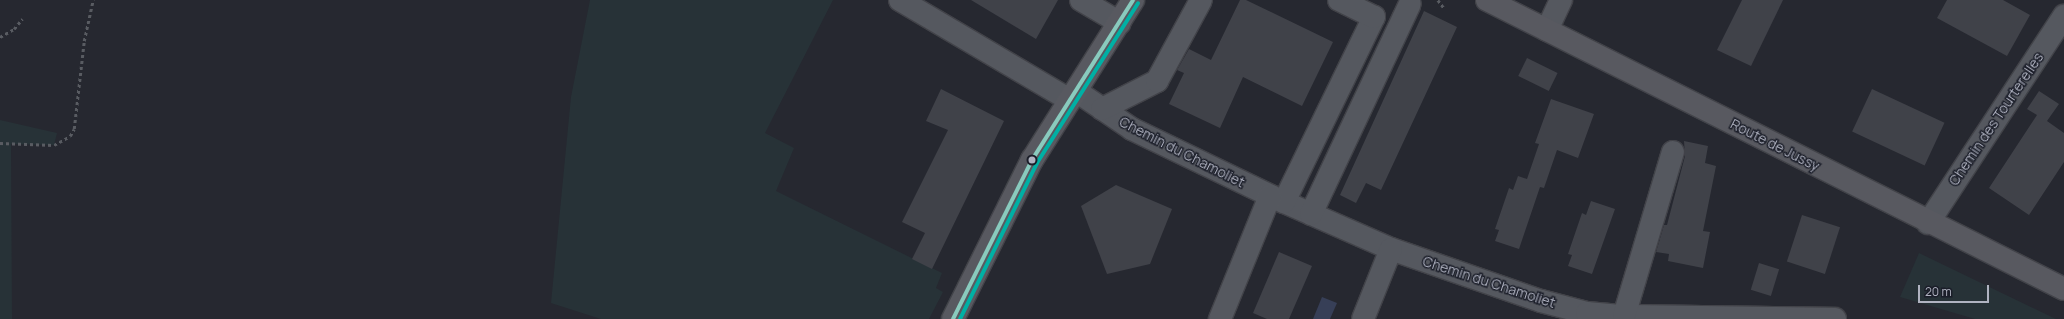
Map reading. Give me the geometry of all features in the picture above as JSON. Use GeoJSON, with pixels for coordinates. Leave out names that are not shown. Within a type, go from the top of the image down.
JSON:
{"type":"FeatureCollection","features":[{"type":"Feature","properties":{"kind":"main road"},"geometry":{"type":"LineString","coordinates":[[953,319],[1032,160],[1120,23],[1133,0]]}},
{"type":"Feature","properties":{"kind":"main road","name":"Route de Jussy"},"geometry":{"type":"LineString","coordinates":[[1487,0],[1928,223],[2064,290]]}},
{"type":"Feature","properties":{"kind":"street","name":"Chemin du Chamoliet"},"geometry":{"type":"LineString","coordinates":[[900,0],[1073,96],[1102,109],[1132,129],[1277,199],[1391,249],[1540,301],[1587,316],[1835,319]]}},
{"type":"Feature","properties":{"kind":"street"},"geometry":{"type":"LineString","coordinates":[[1081,0],[1120,23]]}},
{"type":"Feature","properties":{"kind":"street"},"geometry":{"type":"LineString","coordinates":[[1102,109],[1157,81],[1201,0]]}},
{"type":"Feature","properties":{"kind":"street"},"geometry":{"type":"LineString","coordinates":[[1220,319],[1277,199],[1374,17],[1339,0]]}},
{"type":"Feature","properties":{"kind":"street"},"geometry":{"type":"LineString","coordinates":[[1547,30],[1561,0]]}},
{"type":"Feature","properties":{"kind":"street"},"geometry":{"type":"LineString","coordinates":[[1311,214],[1410,4]]}},
{"type":"Feature","properties":{"kind":"street","name":"Chemin des Tourterelles"},"geometry":{"type":"LineString","coordinates":[[1928,223],[2064,16]]}},
{"type":"Feature","properties":{"kind":"street"},"geometry":{"type":"LineString","coordinates":[[1624,316],[1672,152]]}},
{"type":"Feature","properties":{"kind":"street"},"geometry":{"type":"LineString","coordinates":[[1363,319],[1391,249]]}},
{"type":"Feature","properties":{"kind":"path"},"geometry":{"type":"LineString","coordinates":[[0,143],[54,146],[70,136],[74,129],[84,41],[93,0]]}},
{"type":"Feature","properties":{"kind":"path"},"geometry":{"type":"LineString","coordinates":[[1438,0],[1444,8]]}},
{"type":"Feature","properties":{"kind":"path"},"geometry":{"type":"LineString","coordinates":[[0,37],[14,29],[22,19]]}},
{"type":"Feature","properties":{"kind":"shaded area"},"geometry":{"type":"Polygon","coordinates":[[[590,0],[833,0],[765,133],[794,148],[776,191],[942,273],[936,288],[943,292],[929,319],[601,319],[551,303],[571,97],[590,0]]]}},
{"type":"Feature","properties":{"kind":"shaded area"},"geometry":{"type":"Polygon","coordinates":[[[0,120],[57,133],[54,145],[11,144],[12,319],[0,319],[0,120]]]}},
{"type":"Feature","properties":{"kind":"shaded area"},"geometry":{"type":"Polygon","coordinates":[[[1919,253],[2056,319],[1975,319],[1900,297],[1919,253]]]}},
{"type":"Feature","properties":{"kind":"water"},"geometry":{"type":"Polygon","coordinates":[[[1322,297],[1337,303],[1330,319],[1313,319],[1322,297]]]}},
{"type":"Feature","properties":{"kind":"building"},"geometry":{"type":"Polygon","coordinates":[[[971,0],[1058,0],[1036,39],[971,0]]]}},
{"type":"Feature","properties":{"kind":"building"},"geometry":{"type":"Polygon","coordinates":[[[1240,0],[1246,0],[1333,42],[1302,106],[1243,77],[1220,128],[1169,104],[1184,73],[1177,70],[1189,49],[1211,60],[1240,0]]]}},
{"type":"Feature","properties":{"kind":"building"},"geometry":{"type":"Polygon","coordinates":[[[1742,0],[1783,0],[1751,66],[1717,50],[1742,0]]]}},
{"type":"Feature","properties":{"kind":"building"},"geometry":{"type":"Polygon","coordinates":[[[1947,0],[2003,0],[2030,15],[2007,56],[1937,18],[1947,0]]]}},
{"type":"Feature","properties":{"kind":"building"},"geometry":{"type":"Polygon","coordinates":[[[1424,11],[1457,27],[1381,190],[1366,183],[1356,203],[1340,195],[1424,11]]]}},
{"type":"Feature","properties":{"kind":"building"},"geometry":{"type":"Polygon","coordinates":[[[1527,58],[1558,73],[1549,91],[1518,76],[1527,58]]]}},
{"type":"Feature","properties":{"kind":"building"},"geometry":{"type":"Polygon","coordinates":[[[941,89],[1004,121],[932,269],[912,259],[925,233],[902,222],[948,130],[926,121],[941,89]]]}},
{"type":"Feature","properties":{"kind":"building"},"geometry":{"type":"Polygon","coordinates":[[[1872,89],[1945,123],[1925,165],[1852,132],[1872,89]]]}},
{"type":"Feature","properties":{"kind":"building"},"geometry":{"type":"Polygon","coordinates":[[[2039,91],[2059,104],[2047,121],[2064,133],[2064,162],[2029,215],[1989,188],[2037,115],[2027,109],[2039,91]]]}},
{"type":"Feature","properties":{"kind":"building"},"geometry":{"type":"Polygon","coordinates":[[[1551,99],[1594,114],[1578,158],[1557,150],[1544,188],[1540,187],[1519,249],[1495,241],[1499,230],[1495,229],[1509,188],[1513,190],[1518,176],[1527,179],[1539,144],[1535,143],[1551,99]]]}},
{"type":"Feature","properties":{"kind":"building"},"geometry":{"type":"Polygon","coordinates":[[[1684,141],[1708,146],[1705,163],[1716,166],[1703,231],[1710,232],[1703,268],[1668,261],[1669,254],[1656,252],[1664,225],[1667,225],[1685,156],[1684,141]]]}},
{"type":"Feature","properties":{"kind":"building"},"geometry":{"type":"Polygon","coordinates":[[[1116,185],[1172,209],[1150,264],[1107,274],[1081,206],[1116,185]]]}},
{"type":"Feature","properties":{"kind":"building"},"geometry":{"type":"Polygon","coordinates":[[[1591,201],[1615,209],[1592,274],[1568,266],[1572,255],[1568,254],[1582,213],[1586,215],[1591,201]]]}},
{"type":"Feature","properties":{"kind":"building"},"geometry":{"type":"Polygon","coordinates":[[[1802,215],[1840,227],[1825,274],[1787,262],[1802,215]]]}},
{"type":"Feature","properties":{"kind":"building"},"geometry":{"type":"Polygon","coordinates":[[[1279,252],[1312,266],[1289,319],[1267,319],[1253,313],[1279,252]]]}},
{"type":"Feature","properties":{"kind":"building"},"geometry":{"type":"Polygon","coordinates":[[[1759,263],[1779,269],[1771,296],[1751,290],[1759,263]]]}},
{"type":"Feature","properties":{"kind":"transit line"},"geometry":{"type":"LineString","coordinates":[[953,319],[1032,160],[1133,0]]}},
{"type":"Feature","properties":{"kind":"transit line"},"geometry":{"type":"LineString","coordinates":[[960,319],[1037,163],[1138,3]]}}]}
